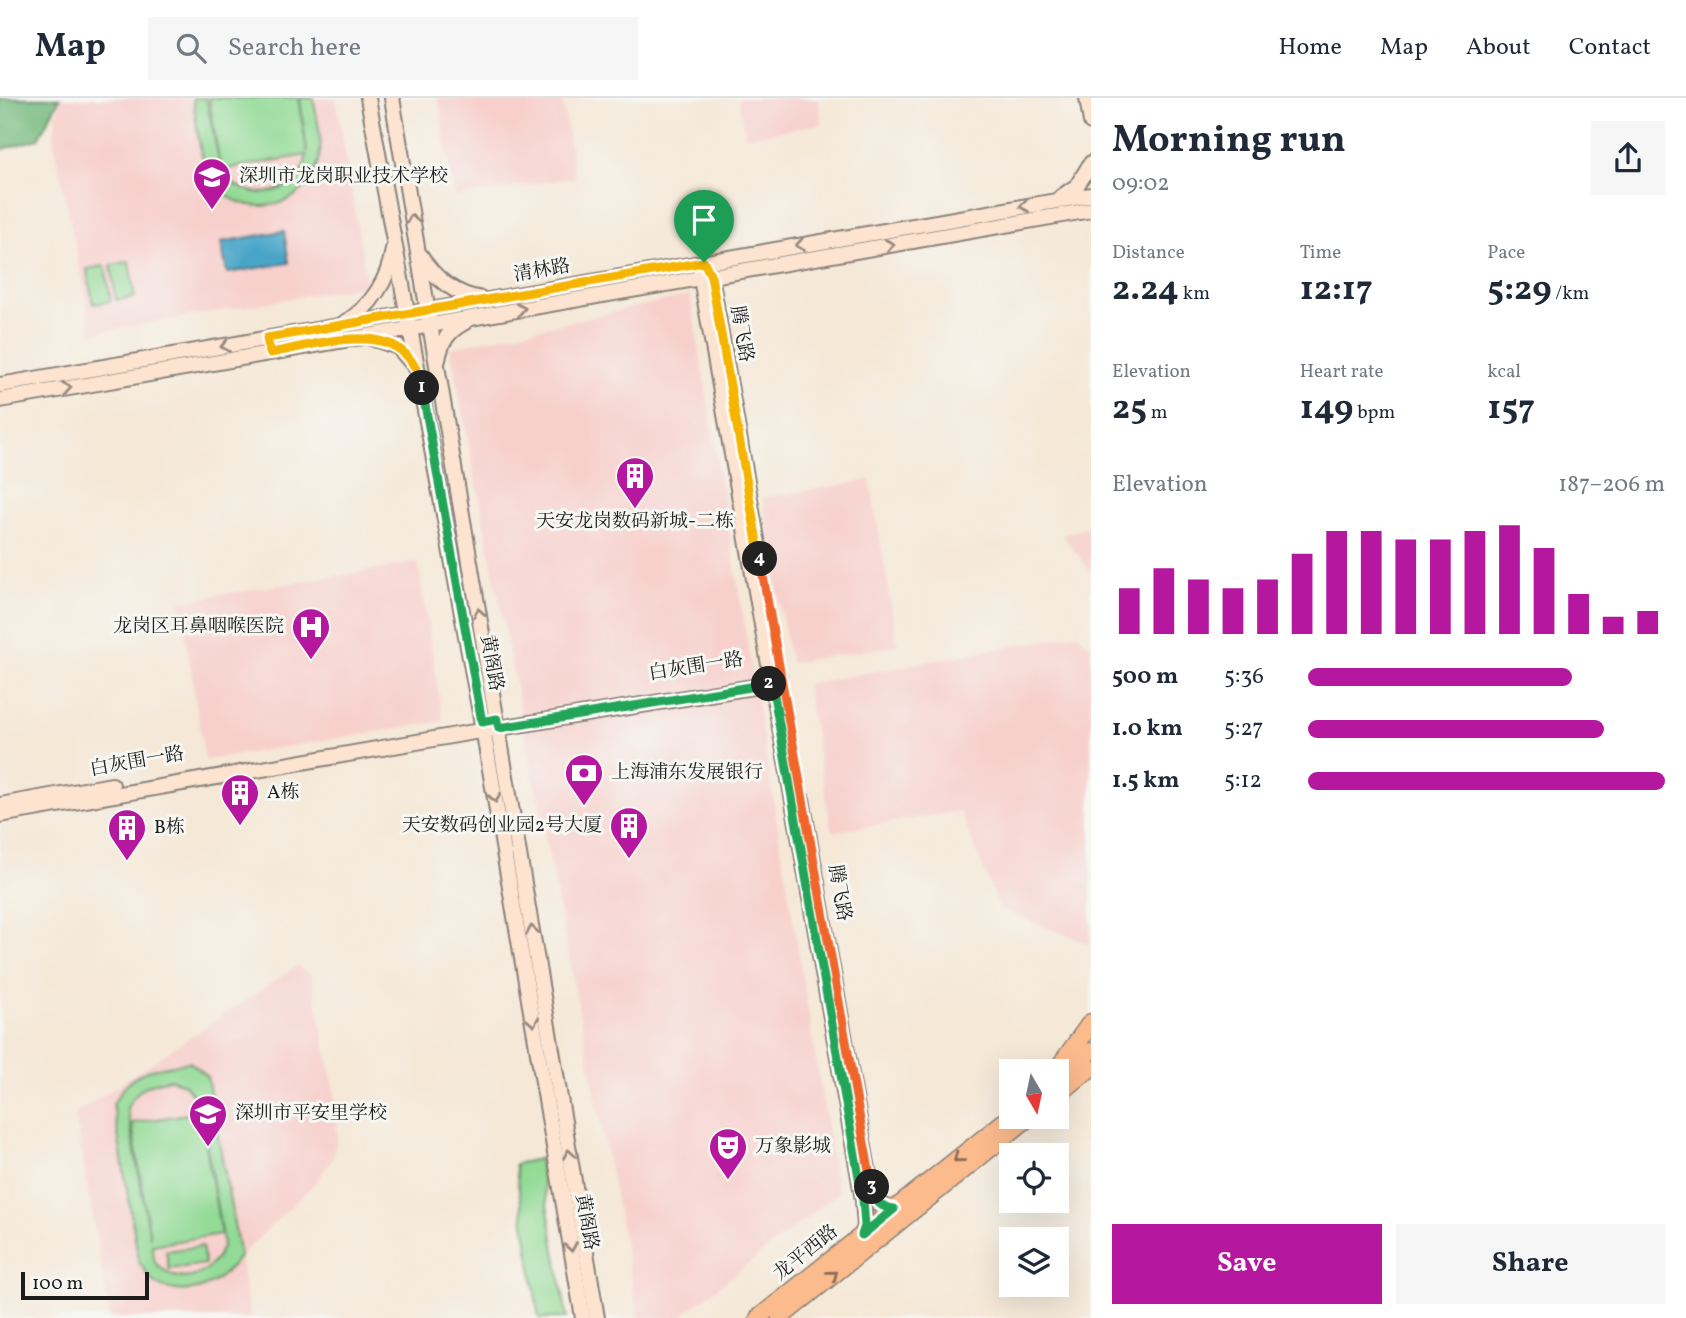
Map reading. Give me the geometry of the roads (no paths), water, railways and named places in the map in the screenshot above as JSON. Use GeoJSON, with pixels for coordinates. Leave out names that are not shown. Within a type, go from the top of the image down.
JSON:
{"type":"FeatureCollection","features":[{"type":"Feature","properties":{"kind":"highway"},"geometry":{"type":"LineString","coordinates":[[1066,1059],[1091,1023]]}},
{"type":"Feature","properties":{"kind":"main road","name":"黄阁路"},"geometry":{"type":"LineString","coordinates":[[368,98],[483,726],[583,1318]]}},
{"type":"Feature","properties":{"kind":"main road","name":"黄阁路"},"geometry":{"type":"LineString","coordinates":[[392,98],[597,1318]]}},
{"type":"Feature","properties":{"kind":"main road"},"geometry":{"type":"LineString","coordinates":[[1087,98],[1091,122]]}},
{"type":"Feature","properties":{"kind":"main road"},"geometry":{"type":"LineString","coordinates":[[1052,201],[1067,195],[1077,186],[1091,163]]}},
{"type":"Feature","properties":{"kind":"main road","name":"清林路"},"geometry":{"type":"LineString","coordinates":[[0,400],[269,346],[340,326],[428,318],[491,299],[1091,195]]}},
{"type":"Feature","properties":{"kind":"main road","name":"清林路"},"geometry":{"type":"LineString","coordinates":[[428,318],[477,317],[1091,210]]}},
{"type":"Feature","properties":{"kind":"main road"},"geometry":{"type":"LineString","coordinates":[[340,326],[362,309],[378,290],[389,268],[394,238]]}},
{"type":"Feature","properties":{"kind":"main road"},"geometry":{"type":"LineString","coordinates":[[417,247],[428,268],[447,285],[469,296],[491,299]]}},
{"type":"Feature","properties":{"kind":"main road","name":"腾飞路"},"geometry":{"type":"LineString","coordinates":[[704,262],[863,1200],[865,1226],[862,1235]]}},
{"type":"Feature","properties":{"kind":"main road"},"geometry":{"type":"LineString","coordinates":[[438,372],[440,347],[446,337],[454,328],[477,317]]}},
{"type":"Feature","properties":{"kind":"main road","name":"清林路"},"geometry":{"type":"LineString","coordinates":[[0,385],[269,346],[359,337],[410,321]]}},
{"type":"Feature","properties":{"kind":"main road"},"geometry":{"type":"LineString","coordinates":[[359,337],[374,338],[398,347],[415,365],[420,376]]}},
{"type":"Feature","properties":{"kind":"main road","name":"腾飞路"},"geometry":{"type":"LineString","coordinates":[[775,678],[872,1192],[880,1205],[894,1209]]}},
{"type":"Feature","properties":{"kind":"main road","name":"白灰围一路"},"geometry":{"type":"LineString","coordinates":[[0,805],[775,678]]}},
{"type":"Feature","properties":{"kind":"main road","name":"白灰围一路"},"geometry":{"type":"LineString","coordinates":[[0,815],[483,726]]}},
{"type":"Feature","properties":{"kind":"main road"},"geometry":{"type":"LineString","coordinates":[[1069,1069],[1091,1051]]}},
{"type":"Feature","properties":{"kind":"main road"},"geometry":{"type":"LineString","coordinates":[[1069,1087],[1088,1072]]}},
{"type":"Feature","properties":{"kind":"main road","name":"龙平西路"},"geometry":{"type":"LineString","coordinates":[[758,1318],[999,1125]]}},
{"type":"Feature","properties":{"kind":"main road","name":"龙平西路"},"geometry":{"type":"LineString","coordinates":[[780,1318],[1015,1129]]}},
{"type":"Feature","properties":{"kind":"water"},"geometry":{"type":"Polygon","coordinates":[[[284,231],[289,263],[227,273],[221,242],[284,231]]]}},
{"type":"Feature","properties":{"kind":"place","name":"深圳市龙岗职业技术学校"},"geometry":{"type":"Point","coordinates":[212,211]}},
{"type":"Feature","properties":{"kind":"place","name":"天安龙岗数码新城-二栋"},"geometry":{"type":"Point","coordinates":[635,510]}},
{"type":"Feature","properties":{"kind":"place","name":"龙岗区耳鼻咽喉医院"},"geometry":{"type":"Point","coordinates":[311,661]}},
{"type":"Feature","properties":{"kind":"place","name":"上海浦东发展银行"},"geometry":{"type":"Point","coordinates":[584,807]}},
{"type":"Feature","properties":{"kind":"place","name":"A栋"},"geometry":{"type":"Point","coordinates":[240,827]}},
{"type":"Feature","properties":{"kind":"place","name":"天安数码创业园2号大厦"},"geometry":{"type":"Point","coordinates":[629,860]}},
{"type":"Feature","properties":{"kind":"place","name":"B栋"},"geometry":{"type":"Point","coordinates":[127,862]}},
{"type":"Feature","properties":{"kind":"place","name":"深圳市平安里学校"},"geometry":{"type":"Point","coordinates":[208,1148]}},
{"type":"Feature","properties":{"kind":"place","name":"万象影城"},"geometry":{"type":"Point","coordinates":[728,1181]}}]}
